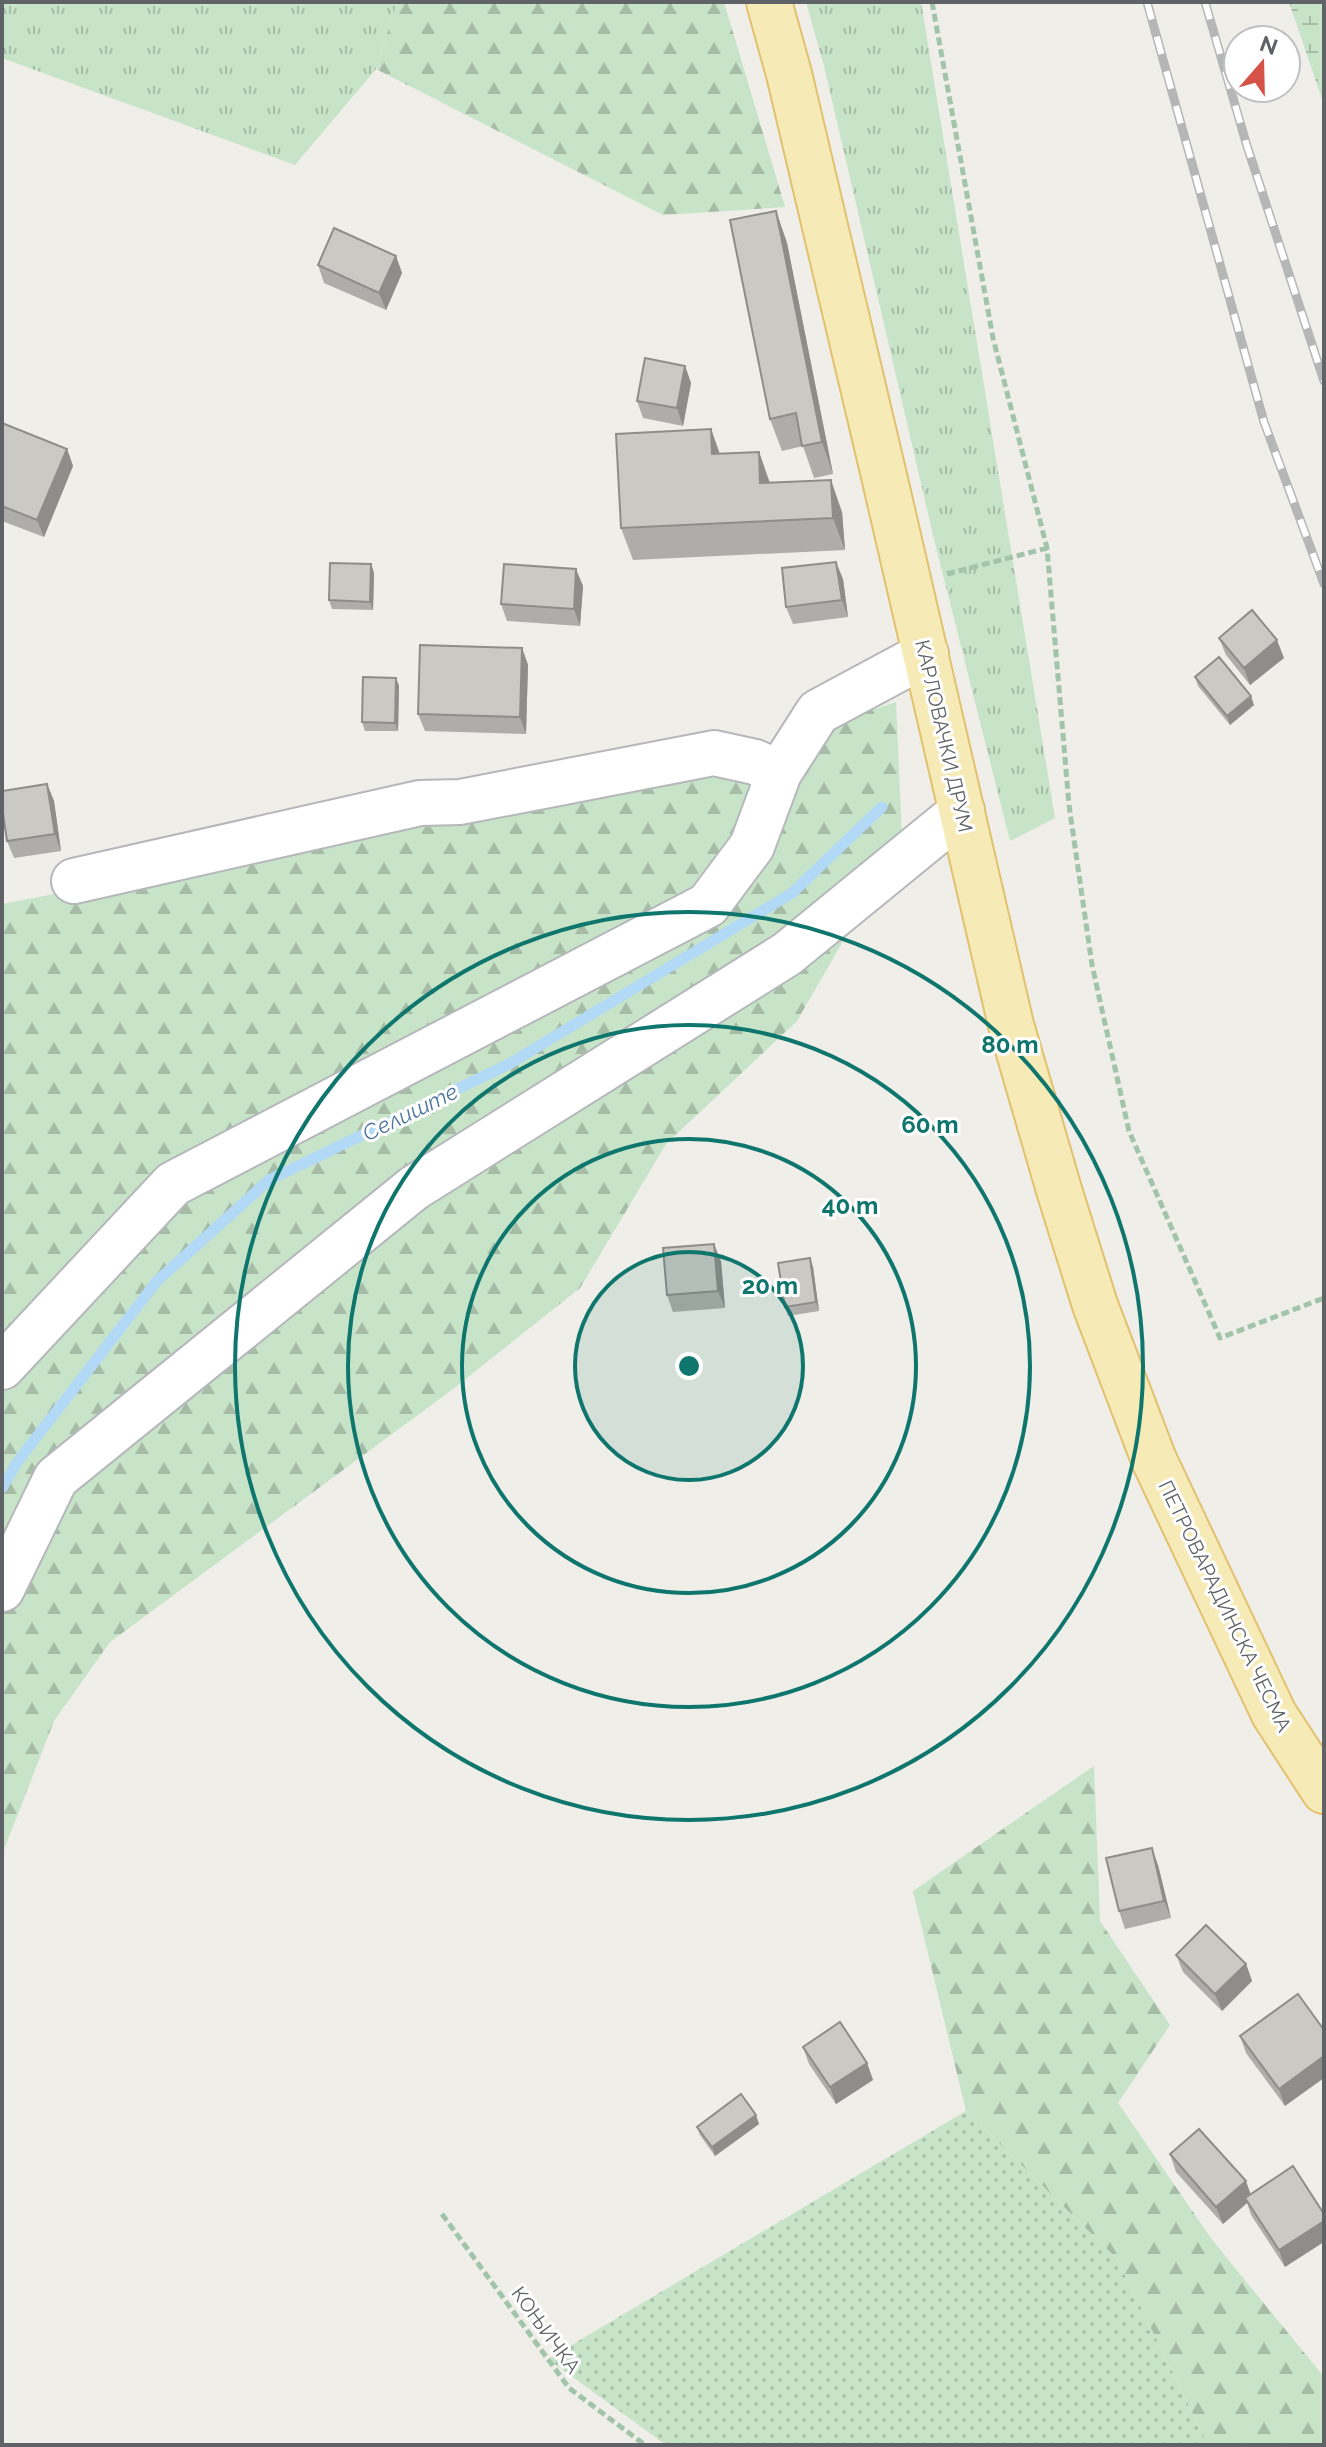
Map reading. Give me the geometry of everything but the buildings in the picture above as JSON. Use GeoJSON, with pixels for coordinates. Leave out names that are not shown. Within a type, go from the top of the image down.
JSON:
{"type":"FeatureCollection","features":[{"type":"Feature","properties":{"kind":"main road","name":"КАРЛОВАЧКИ ДРУМ"},"geometry":{"type":"LineString","coordinates":[[769,2],[789,74],[1011,1025],[1095,1305],[1154,1460]]}},
{"type":"Feature","properties":{"kind":"main road","name":"ПЕТРОВАРАДИНСКА ЧЕСМА"},"geometry":{"type":"LineString","coordinates":[[1154,1460],[1274,1714],[1324,1791]]}},
{"type":"Feature","properties":{"kind":"street"},"geometry":{"type":"LineString","coordinates":[[2,1367],[173,1184],[708,905],[752,846],[779,773],[818,712],[926,654]]}},
{"type":"Feature","properties":{"kind":"street"},"geometry":{"type":"LineString","coordinates":[[74,881],[420,803],[460,802],[714,753],[755,762],[779,773]]}},
{"type":"Feature","properties":{"kind":"street"},"geometry":{"type":"LineString","coordinates":[[2,1589],[56,1478],[278,1298],[414,1188],[787,954],[962,811]]}},
{"type":"Feature","properties":{"kind":"path"},"geometry":{"type":"LineString","coordinates":[[932,2],[993,338],[1047,548],[1069,805],[1092,965],[1129,1131],[1220,1338],[1324,1298]]}},
{"type":"Feature","properties":{"kind":"path"},"geometry":{"type":"LineString","coordinates":[[909,584],[1047,548]]}},
{"type":"Feature","properties":{"kind":"path","name":"КОЊИЧКА"},"geometry":{"type":"LineString","coordinates":[[442,2214],[569,2388],[645,2445]]}},
{"type":"Feature","properties":{"kind":"green space"},"geometry":{"type":"Polygon","coordinates":[[[2,2],[397,2],[376,69],[295,165],[2,58],[2,2]]]}},
{"type":"Feature","properties":{"kind":"green space"},"geometry":{"type":"Polygon","coordinates":[[[397,2],[724,2],[785,207],[663,215],[376,69],[397,2]]]}},
{"type":"Feature","properties":{"kind":"green space"},"geometry":{"type":"Polygon","coordinates":[[[806,2],[921,2],[1055,818],[1010,841],[933,535],[824,66],[806,2]]]}},
{"type":"Feature","properties":{"kind":"green space"},"geometry":{"type":"Polygon","coordinates":[[[1289,2],[1324,2],[1324,105],[1302,40],[1302,24],[1296,24],[1289,2]]]}},
{"type":"Feature","properties":{"kind":"green space"},"geometry":{"type":"Polygon","coordinates":[[[896,702],[902,839],[797,1021],[666,1144],[580,1288],[453,1389],[110,1642],[54,1721],[2,1855],[2,904],[594,791],[757,749],[896,702]]]}},
{"type":"Feature","properties":{"kind":"green space"},"geometry":{"type":"Polygon","coordinates":[[[1094,1766],[1100,1921],[1170,2025],[1118,2103],[1213,2241],[1324,2377],[1324,2445],[1208,2445],[1117,2259],[966,2111],[913,1891],[1094,1766]]]}},
{"type":"Feature","properties":{"kind":"green space"},"geometry":{"type":"Polygon","coordinates":[[[966,2111],[1117,2259],[1208,2445],[666,2445],[548,2359],[966,2111]]]}},
{"type":"Feature","properties":{"kind":"waterway","name":"Селиште"},"geometry":{"type":"LineString","coordinates":[[2,1488],[18,1461],[157,1281],[269,1180],[509,1064],[792,893],[882,807]]}},
{"type":"Feature","properties":{"kind":"railway"},"geometry":{"type":"LineString","coordinates":[[1147,2],[1264,422],[1324,584]]}},
{"type":"Feature","properties":{"kind":"railway"},"geometry":{"type":"LineString","coordinates":[[1205,2],[1247,146],[1324,381]]}}]}
